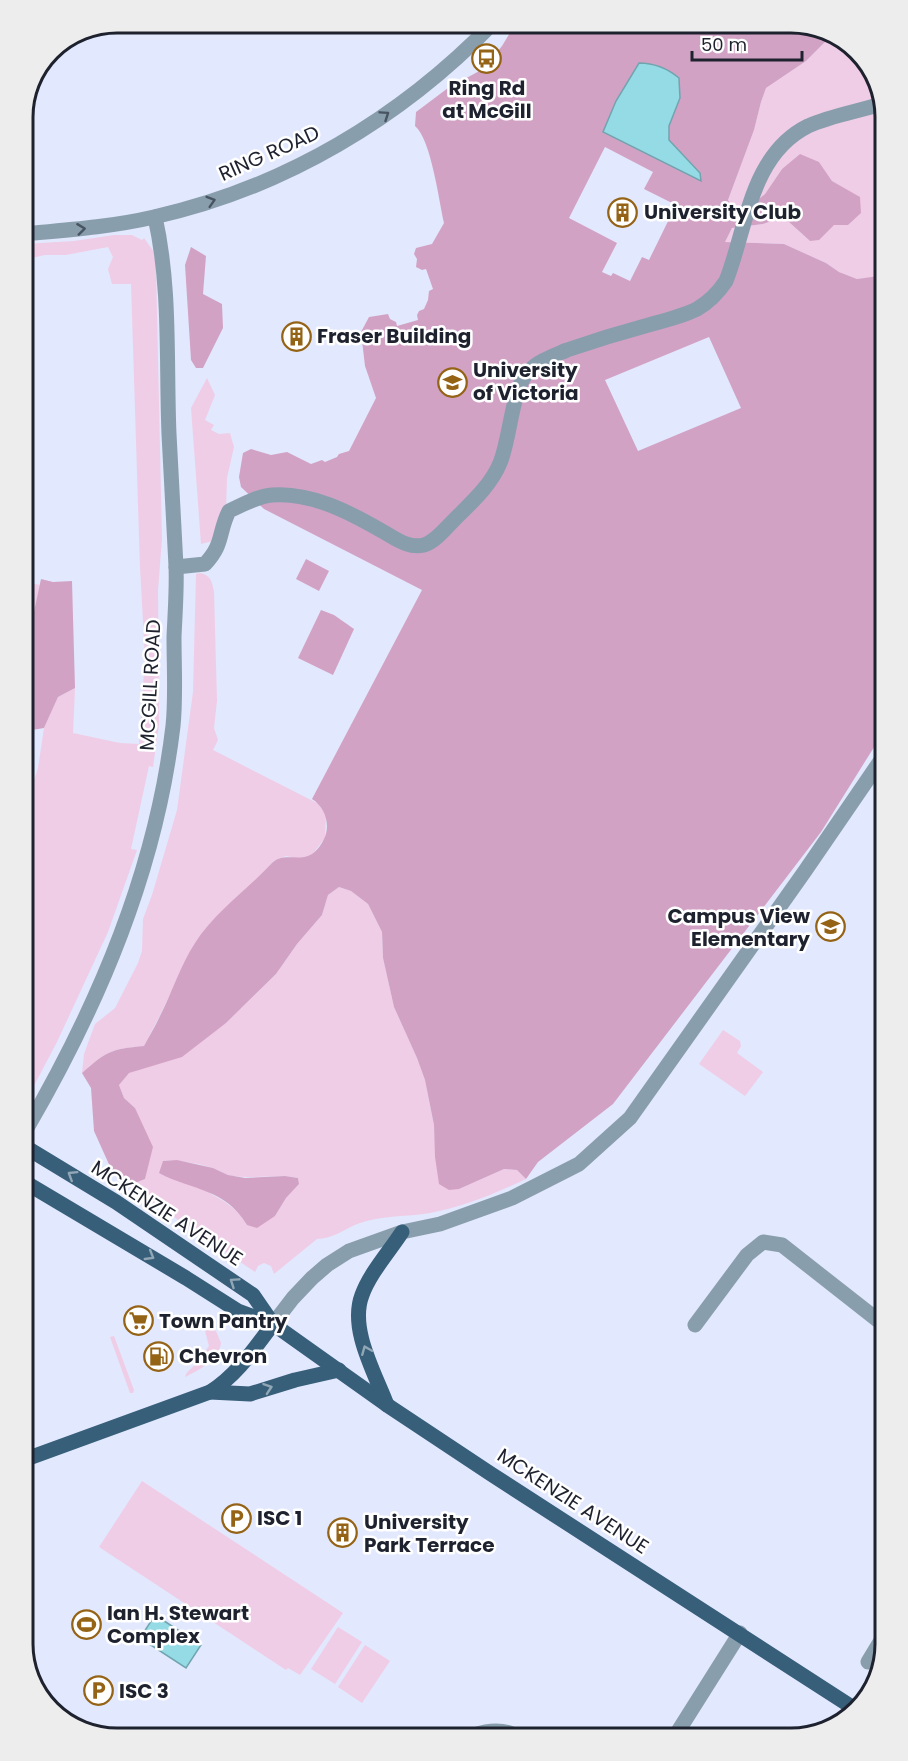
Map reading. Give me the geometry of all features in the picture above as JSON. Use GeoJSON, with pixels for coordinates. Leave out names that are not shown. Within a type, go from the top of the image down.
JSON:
{"type":"FeatureCollection","features":[{"type":"Feature","properties":{"kind":"main road","name":"MCKENZIE AVENUE"},"geometry":{"type":"LineString","coordinates":[[33,1152],[116,1202],[253,1295],[273,1324]]}},
{"type":"Feature","properties":{"kind":"main road","name":"MCKENZIE AVENUE"},"geometry":{"type":"LineString","coordinates":[[33,1187],[238,1311],[273,1324],[387,1405],[849,1704]]}},
{"type":"Feature","properties":{"kind":"main road"},"geometry":{"type":"LineString","coordinates":[[387,1405],[358,1332],[359,1302],[365,1288],[402,1232]]}},
{"type":"Feature","properties":{"kind":"main road"},"geometry":{"type":"LineString","coordinates":[[33,1457],[210,1392],[238,1370],[273,1324]]}},
{"type":"Feature","properties":{"kind":"main road"},"geometry":{"type":"LineString","coordinates":[[210,1392],[250,1394],[295,1380],[339,1370]]}},
{"type":"Feature","properties":{"kind":"street","name":"RING ROAD"},"geometry":{"type":"LineString","coordinates":[[33,233],[87,228],[155,217],[265,182],[329,150],[397,107],[421,90],[482,33]]}},
{"type":"Feature","properties":{"kind":"street"},"geometry":{"type":"LineString","coordinates":[[176,567],[205,564],[220,544],[224,522],[229,511],[270,495],[287,495],[337,507],[408,545],[425,544],[446,529],[491,480],[503,454],[517,394],[526,374],[540,362],[557,354],[675,317],[705,304],[714,297],[726,281],[759,179],[776,152],[799,131],[809,126],[874,106]]}},
{"type":"Feature","properties":{"kind":"street","name":"MCGILL ROAD"},"geometry":{"type":"LineString","coordinates":[[33,1117],[107,968],[127,920],[152,839],[164,789],[172,727],[176,567],[168,417],[165,275],[155,217]]}},
{"type":"Feature","properties":{"kind":"street"},"geometry":{"type":"LineString","coordinates":[[273,1324],[292,1298],[327,1265],[361,1246],[402,1232],[440,1224],[496,1204],[560,1174],[579,1164],[630,1118],[875,769]]}},
{"type":"Feature","properties":{"kind":"street"},"geometry":{"type":"LineString","coordinates":[[695,1325],[747,1255],[763,1242],[782,1245],[875,1318]]}},
{"type":"Feature","properties":{"kind":"street"},"geometry":{"type":"LineString","coordinates":[[680,1728],[740,1633]]}},
{"type":"Feature","properties":{"kind":"street"},"geometry":{"type":"LineString","coordinates":[[868,1662],[874,1652]]}},
{"type":"Feature","properties":{"kind":"shaded area"},"geometry":{"type":"Polygon","coordinates":[[[510,33],[796,33],[826,41],[806,61],[766,88],[754,130],[728,200],[738,216],[765,194],[782,169],[800,154],[819,162],[832,181],[860,197],[861,213],[848,225],[834,225],[819,240],[810,241],[789,222],[777,219],[763,224],[732,228],[725,242],[784,244],[857,279],[875,277],[875,746],[821,832],[613,1104],[538,1162],[526,1179],[517,1170],[504,1169],[459,1189],[449,1190],[439,1184],[434,1125],[425,1080],[394,1007],[383,958],[382,932],[368,904],[351,891],[339,887],[328,895],[322,915],[297,944],[276,974],[226,1023],[182,1057],[129,1073],[119,1085],[124,1098],[135,1108],[153,1147],[145,1179],[128,1186],[112,1171],[94,1131],[91,1088],[82,1073],[109,1053],[144,1046],[164,1009],[180,970],[212,921],[277,859],[304,857],[318,849],[326,834],[327,822],[323,811],[312,799],[422,590],[264,509],[241,487],[239,477],[243,453],[251,449],[271,455],[287,452],[311,464],[322,460],[325,462],[349,451],[376,398],[365,366],[361,332],[369,317],[388,314],[397,326],[418,320],[417,315],[424,309],[429,291],[433,289],[426,269],[416,267],[417,259],[414,254],[416,248],[432,244],[444,223],[430,157],[421,133],[415,126],[416,112],[448,88],[483,69],[510,33]],[[605,147],[569,218],[617,243],[602,272],[611,276],[613,273],[630,281],[642,257],[649,260],[676,205],[644,189],[653,172],[605,147]],[[709,337],[605,380],[638,451],[741,408],[709,337]]]}},
{"type":"Feature","properties":{"kind":"shaded area"},"geometry":{"type":"Polygon","coordinates":[[[826,41],[842,50],[858,66],[869,85],[875,117],[875,277],[857,279],[784,244],[725,242],[732,228],[763,224],[777,218],[789,222],[810,241],[834,225],[848,225],[859,197],[832,181],[819,162],[782,169],[765,194],[738,216],[728,200],[754,130],[766,88],[806,61],[826,41]]]}},
{"type":"Feature","properties":{"kind":"shaded area"},"geometry":{"type":"Polygon","coordinates":[[[639,63],[660,67],[679,78],[680,98],[669,126],[669,140],[700,173],[701,181],[603,132],[616,101],[639,63]]]}},
{"type":"Feature","properties":{"kind":"shaded area"},"geometry":{"type":"Polygon","coordinates":[[[114,235],[132,235],[142,240],[144,238],[154,252],[162,539],[158,590],[159,724],[153,767],[149,766],[131,849],[137,850],[108,932],[57,1042],[33,1088],[33,784],[38,768],[44,728],[58,697],[75,688],[73,733],[120,743],[139,744],[145,658],[131,284],[112,284],[108,269],[113,257],[108,247],[66,255],[33,258],[33,243],[74,241],[114,235]]]}},
{"type":"Feature","properties":{"kind":"shaded area"},"geometry":{"type":"Polygon","coordinates":[[[191,247],[206,256],[203,294],[222,304],[223,328],[203,368],[196,368],[191,360],[185,265],[191,247]]]}},
{"type":"Feature","properties":{"kind":"shaded area"},"geometry":{"type":"Polygon","coordinates":[[[207,378],[215,395],[205,420],[214,425],[211,430],[219,434],[230,433],[234,447],[227,478],[226,511],[213,541],[201,544],[191,408],[207,378]]]}},
{"type":"Feature","properties":{"kind":"shaded area"},"geometry":{"type":"Polygon","coordinates":[[[306,559],[329,571],[319,591],[296,579],[306,559]]]}},
{"type":"Feature","properties":{"kind":"shaded area"},"geometry":{"type":"Polygon","coordinates":[[[200,573],[209,577],[214,592],[217,701],[214,728],[218,740],[213,750],[319,804],[326,816],[325,838],[312,855],[300,859],[286,856],[274,861],[195,943],[144,1046],[109,1053],[82,1073],[84,1054],[95,1024],[115,1008],[138,963],[142,951],[143,919],[177,810],[193,692],[196,574],[200,573]]]}},
{"type":"Feature","properties":{"kind":"shaded area"},"geometry":{"type":"Polygon","coordinates":[[[41,579],[53,582],[72,581],[75,688],[58,697],[44,728],[33,730],[33,616],[41,579]]]}},
{"type":"Feature","properties":{"kind":"shaded area"},"geometry":{"type":"Polygon","coordinates":[[[33,584],[40,585],[33,617],[33,584]]]}},
{"type":"Feature","properties":{"kind":"shaded area"},"geometry":{"type":"Polygon","coordinates":[[[321,610],[334,615],[354,629],[333,675],[298,658],[321,610]]]}},
{"type":"Feature","properties":{"kind":"shaded area"},"geometry":{"type":"Polygon","coordinates":[[[339,887],[351,891],[368,904],[382,932],[383,958],[394,1007],[425,1080],[435,1141],[459,1189],[504,1169],[517,1170],[526,1179],[467,1204],[430,1213],[360,1223],[334,1235],[317,1239],[274,1274],[271,1266],[264,1263],[258,1266],[255,1272],[128,1186],[145,1179],[148,1165],[135,1108],[124,1098],[119,1085],[128,1073],[153,1065],[226,1023],[276,974],[297,944],[322,915],[328,895],[339,887]],[[163,1161],[231,1207],[247,1225],[275,1216],[286,1198],[299,1184],[298,1178],[232,1176],[203,1165],[163,1161]]]}},
{"type":"Feature","properties":{"kind":"shaded area"},"geometry":{"type":"Polygon","coordinates":[[[723,1030],[740,1041],[741,1046],[737,1053],[763,1072],[745,1096],[699,1064],[723,1030]]]}},
{"type":"Feature","properties":{"kind":"shaded area"},"geometry":{"type":"Polygon","coordinates":[[[177,1160],[245,1178],[285,1176],[298,1178],[299,1184],[286,1198],[275,1216],[257,1228],[247,1225],[229,1204],[218,1197],[159,1173],[163,1161],[177,1160]]]}},
{"type":"Feature","properties":{"kind":"shaded area"},"geometry":{"type":"Polygon","coordinates":[[[191,1316],[216,1331],[221,1343],[212,1359],[202,1368],[185,1377],[188,1371],[207,1354],[206,1350],[209,1346],[205,1331],[195,1325],[191,1316]]]}},
{"type":"Feature","properties":{"kind":"shaded area"},"geometry":{"type":"Polygon","coordinates":[[[114,1336],[134,1390],[133,1393],[130,1393],[110,1337],[114,1336]]]}},
{"type":"Feature","properties":{"kind":"shaded area"},"geometry":{"type":"Polygon","coordinates":[[[142,1481],[343,1613],[300,1675],[288,1668],[286,1670],[99,1547],[142,1481]]]}},
{"type":"Feature","properties":{"kind":"shaded area"},"geometry":{"type":"Polygon","coordinates":[[[155,1615],[201,1645],[186,1668],[140,1638],[155,1615]]]}},
{"type":"Feature","properties":{"kind":"shaded area"},"geometry":{"type":"Polygon","coordinates":[[[338,1627],[362,1642],[335,1684],[311,1669],[338,1627]]]}},
{"type":"Feature","properties":{"kind":"shaded area"},"geometry":{"type":"Polygon","coordinates":[[[365,1645],[390,1661],[362,1703],[338,1687],[365,1645]]]}},
{"type":"Feature","properties":{"kind":"place","name":"Ring Rd at McGill"},"geometry":{"type":"Point","coordinates":[487,58]}},
{"type":"Feature","properties":{"kind":"place","name":"University Club"},"geometry":{"type":"Point","coordinates":[623,212]}},
{"type":"Feature","properties":{"kind":"place","name":"Fraser Building"},"geometry":{"type":"Point","coordinates":[296,336]}},
{"type":"Feature","properties":{"kind":"place","name":"University of Victoria"},"geometry":{"type":"Point","coordinates":[452,382]}},
{"type":"Feature","properties":{"kind":"place","name":"Campus View Elementary"},"geometry":{"type":"Point","coordinates":[831,927]}},
{"type":"Feature","properties":{"kind":"place","name":"Town Pantry"},"geometry":{"type":"Point","coordinates":[138,1321]}},
{"type":"Feature","properties":{"kind":"place","name":"Chevron"},"geometry":{"type":"Point","coordinates":[158,1356]}},
{"type":"Feature","properties":{"kind":"place","name":"ISC 1"},"geometry":{"type":"Point","coordinates":[236,1518]}},
{"type":"Feature","properties":{"kind":"place","name":"University Park Terrace"},"geometry":{"type":"Point","coordinates":[343,1533]}},
{"type":"Feature","properties":{"kind":"place","name":"Ian H. Stewart Complex"},"geometry":{"type":"Point","coordinates":[86,1625]}},
{"type":"Feature","properties":{"kind":"place","name":"ISC 3"},"geometry":{"type":"Point","coordinates":[98,1691]}}]}
